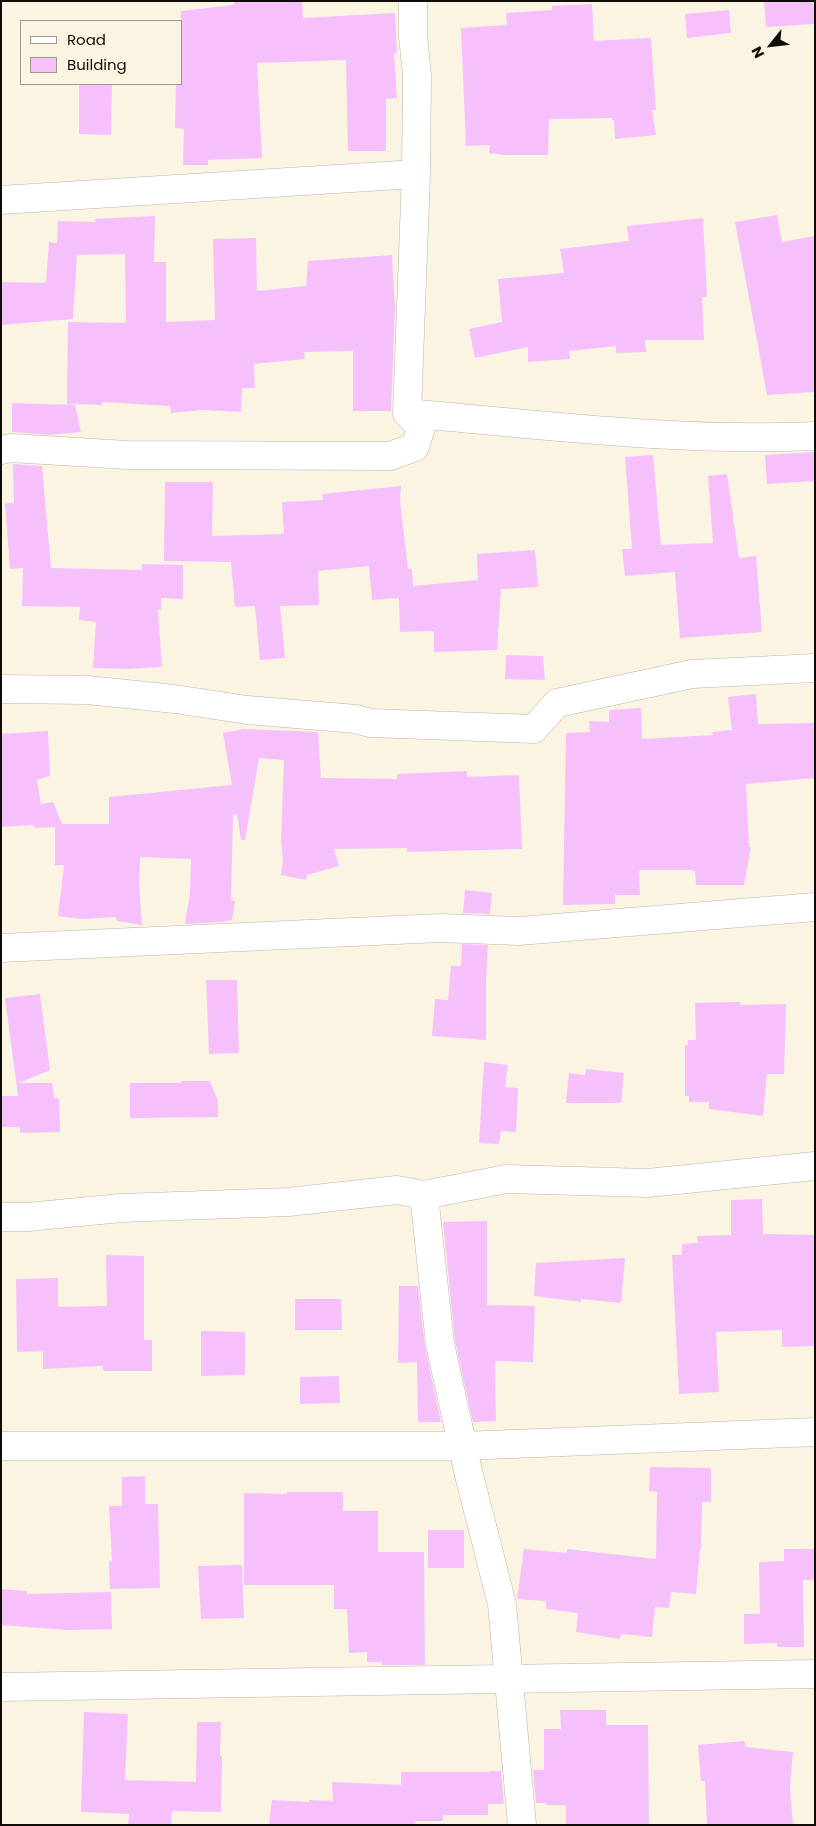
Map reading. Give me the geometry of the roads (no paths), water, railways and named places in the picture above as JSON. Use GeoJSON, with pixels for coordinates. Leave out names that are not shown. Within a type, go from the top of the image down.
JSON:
{"type":"FeatureCollection","features":[{"type":"Feature","properties":{"kind":"street"},"geometry":{"type":"LineString","coordinates":[[1,450],[11,448],[127,455],[390,456],[415,448],[420,427],[407,413],[416,174],[417,75],[413,36],[413,1]]}},
{"type":"Feature","properties":{"kind":"street"},"geometry":{"type":"LineString","coordinates":[[1,200],[416,174]]}},
{"type":"Feature","properties":{"kind":"street"},"geometry":{"type":"LineString","coordinates":[[407,413],[671,436],[764,438],[815,436]]}},
{"type":"Feature","properties":{"kind":"street"},"geometry":{"type":"LineString","coordinates":[[1,688],[87,690],[175,699],[247,710],[356,718],[370,724],[534,729],[557,703],[692,674],[815,668]]}},
{"type":"Feature","properties":{"kind":"street"},"geometry":{"type":"LineString","coordinates":[[1,948],[440,928],[519,931],[815,907]]}},
{"type":"Feature","properties":{"kind":"street"},"geometry":{"type":"LineString","coordinates":[[1,1217],[28,1217],[121,1208],[288,1202],[397,1190],[424,1195],[506,1179],[648,1183],[815,1166]]}},
{"type":"Feature","properties":{"kind":"street"},"geometry":{"type":"LineString","coordinates":[[424,1195],[440,1344],[462,1446],[502,1604],[522,1825]]}},
{"type":"Feature","properties":{"kind":"street"},"geometry":{"type":"LineString","coordinates":[[1,1446],[462,1446],[815,1432]]}},
{"type":"Feature","properties":{"kind":"street"},"geometry":{"type":"LineString","coordinates":[[1,1687],[815,1674]]}}]}
